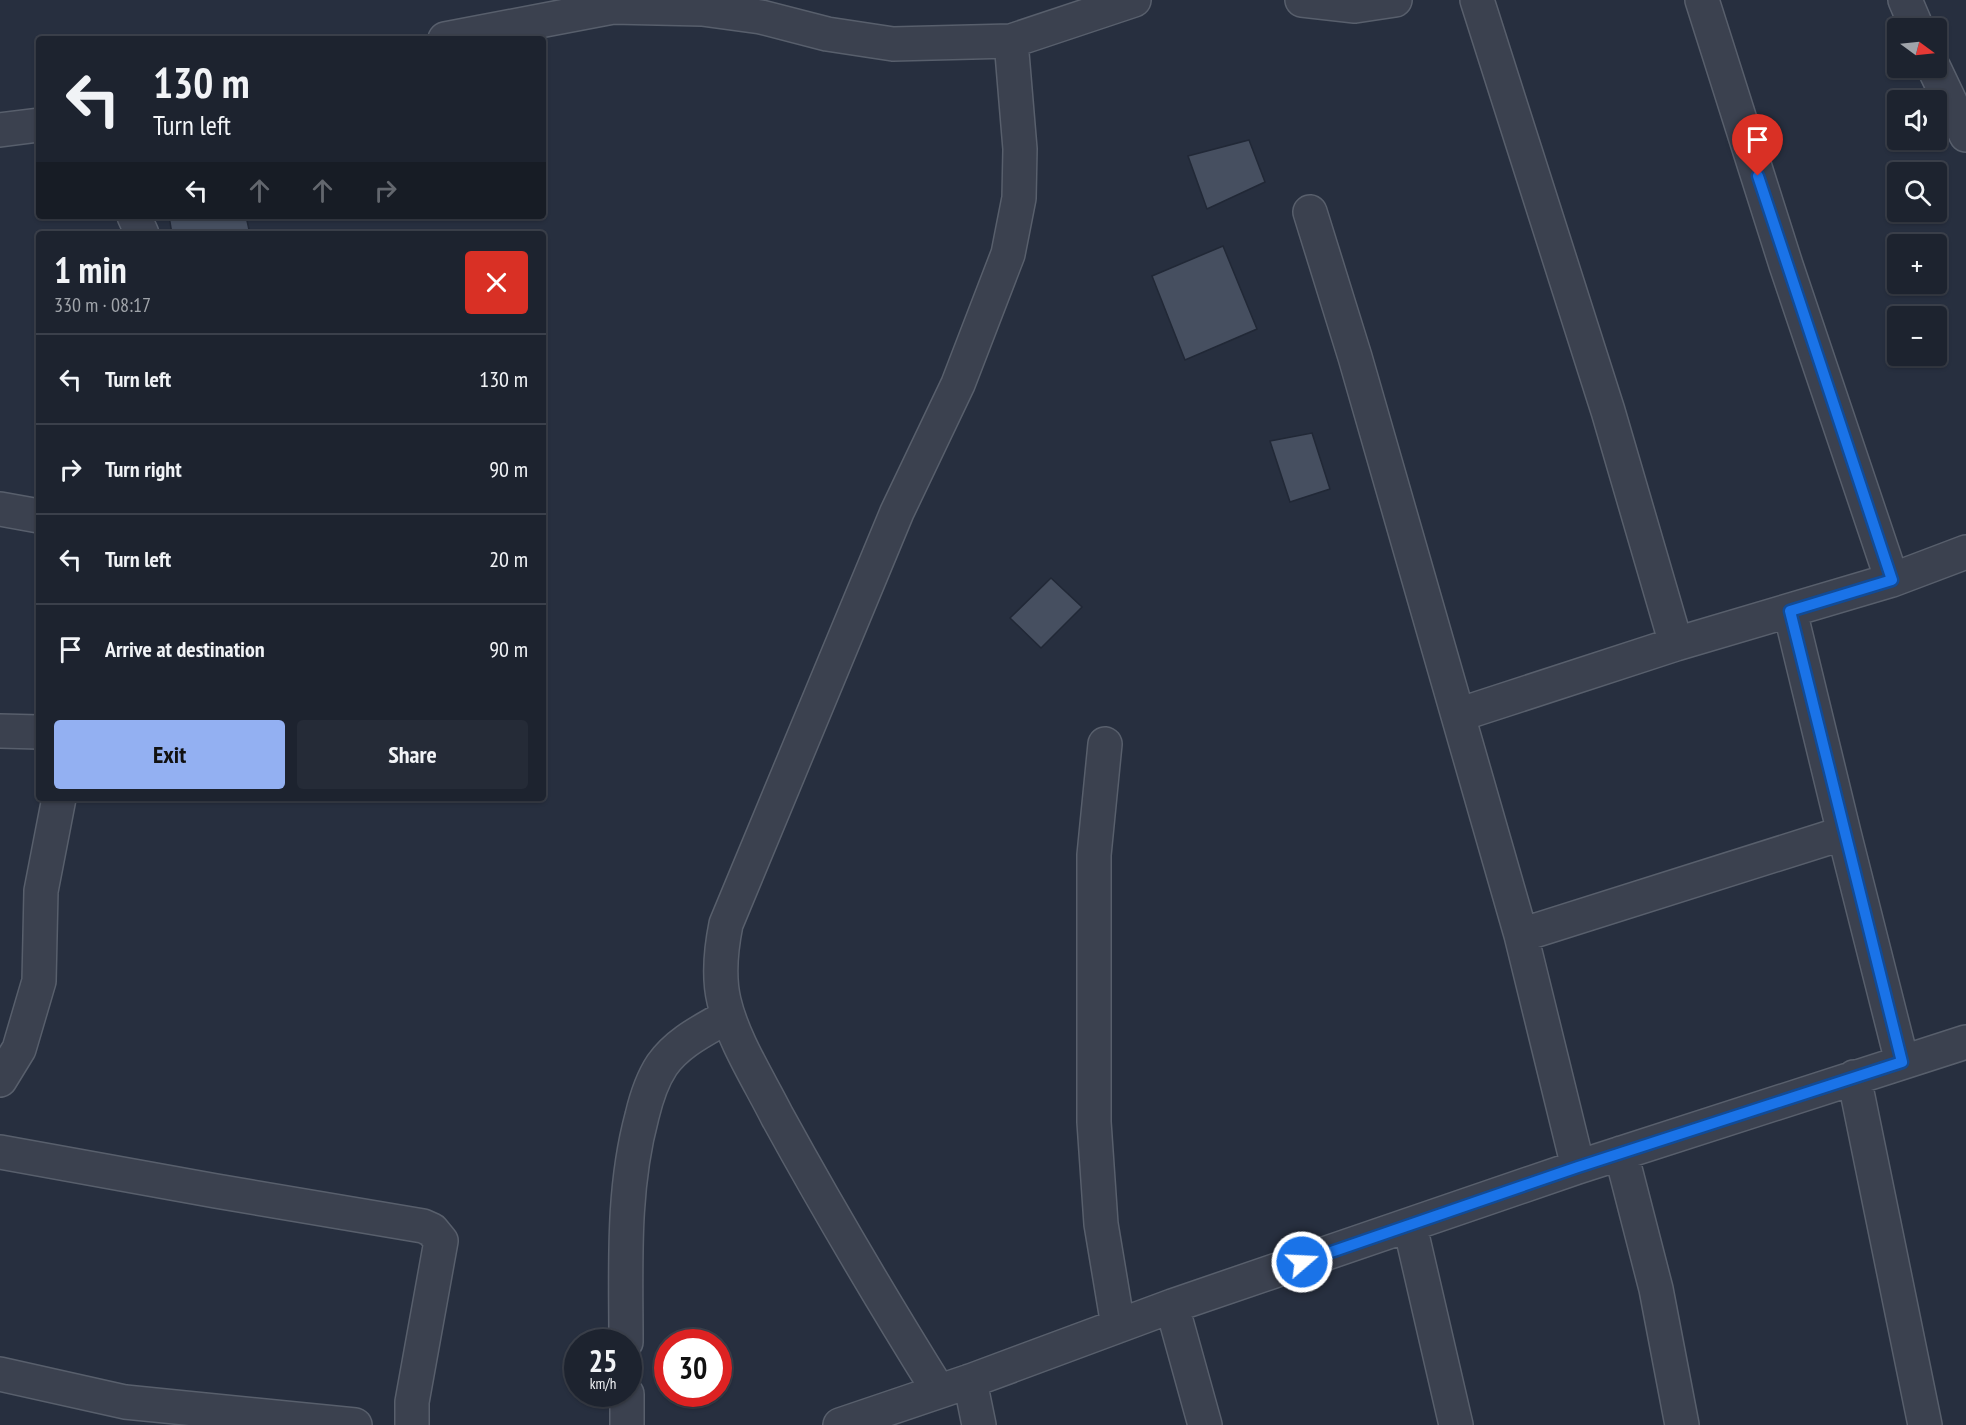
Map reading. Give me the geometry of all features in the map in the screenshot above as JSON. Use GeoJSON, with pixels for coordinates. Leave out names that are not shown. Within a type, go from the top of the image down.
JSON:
{"type":"FeatureCollection","features":[{"type":"Feature","properties":{"kind":"street"},"geometry":{"type":"LineString","coordinates":[[1302,0],[1355,6],[1395,0]]}},
{"type":"Feature","properties":{"kind":"street"},"geometry":{"type":"LineString","coordinates":[[1477,0],[1608,411],[1676,644]]}},
{"type":"Feature","properties":{"kind":"street"},"geometry":{"type":"LineString","coordinates":[[1702,0],[1786,265],[1892,580]]}},
{"type":"Feature","properties":{"kind":"street"},"geometry":{"type":"LineString","coordinates":[[1905,0],[1913,18]]}},
{"type":"Feature","properties":{"kind":"street"},"geometry":{"type":"LineString","coordinates":[[459,36],[613,3],[702,9],[761,17],[827,34],[893,44],[1011,41],[1117,3]]}},
{"type":"Feature","properties":{"kind":"street"},"geometry":{"type":"LineString","coordinates":[[938,1390],[853,1253],[757,1078],[728,1016],[721,977],[722,948],[726,924],[893,522],[958,384],[1008,254],[1019,198],[1020,149],[1011,41]]}},
{"type":"Feature","properties":{"kind":"street"},"geometry":{"type":"LineString","coordinates":[[1939,78],[1966,135]]}},
{"type":"Feature","properties":{"kind":"street"},"geometry":{"type":"LineString","coordinates":[[0,130],[36,125]]}},
{"type":"Feature","properties":{"kind":"street"},"geometry":{"type":"LineString","coordinates":[[1310,212],[1359,368],[1521,934],[1578,1167]]}},
{"type":"Feature","properties":{"kind":"street"},"geometry":{"type":"LineString","coordinates":[[0,509],[36,515]]}},
{"type":"Feature","properties":{"kind":"street"},"geometry":{"type":"LineString","coordinates":[[1458,715],[1676,644],[1892,580],[1966,552]]}},
{"type":"Feature","properties":{"kind":"street"},"geometry":{"type":"LineString","coordinates":[[1790,611],[1902,1062]]}},
{"type":"Feature","properties":{"kind":"street"},"geometry":{"type":"LineString","coordinates":[[0,731],[36,732]]}},
{"type":"Feature","properties":{"kind":"street"},"geometry":{"type":"LineString","coordinates":[[1105,744],[1094,855],[1094,1122],[1101,1224],[1118,1326]]}},
{"type":"Feature","properties":{"kind":"street"},"geometry":{"type":"LineString","coordinates":[[0,1080],[19,1049],[39,981],[41,891],[58,801]]}},
{"type":"Feature","properties":{"kind":"street"},"geometry":{"type":"LineString","coordinates":[[1521,934],[1844,833]]}},
{"type":"Feature","properties":{"kind":"street"},"geometry":{"type":"LineString","coordinates":[[626,1329],[626,1215],[634,1146],[647,1097],[662,1065],[688,1039],[728,1016]]}},
{"type":"Feature","properties":{"kind":"street"},"geometry":{"type":"LineString","coordinates":[[840,1425],[970,1381],[1172,1306],[1578,1167],[1966,1042]]}},
{"type":"Feature","properties":{"kind":"street"},"geometry":{"type":"LineString","coordinates":[[1854,1077],[1894,1264],[1925,1425]]}},
{"type":"Feature","properties":{"kind":"street"},"geometry":{"type":"LineString","coordinates":[[0,1152],[423,1226],[432,1230],[441,1241],[411,1402],[412,1425]]}},
{"type":"Feature","properties":{"kind":"street"},"geometry":{"type":"LineString","coordinates":[[1621,1153],[1656,1289],[1682,1425]]}},
{"type":"Feature","properties":{"kind":"street"},"geometry":{"type":"LineString","coordinates":[[1410,1226],[1456,1425]]}},
{"type":"Feature","properties":{"kind":"street"},"geometry":{"type":"LineString","coordinates":[[1172,1306],[1204,1425]]}},
{"type":"Feature","properties":{"kind":"street"},"geometry":{"type":"LineString","coordinates":[[0,1374],[125,1402],[355,1425]]}},
{"type":"Feature","properties":{"kind":"street"},"geometry":{"type":"LineString","coordinates":[[970,1381],[979,1425]]}},
{"type":"Feature","properties":{"kind":"street"},"geometry":{"type":"LineString","coordinates":[[627,1407],[627,1425]]}},
{"type":"Feature","properties":{"kind":"building"},"geometry":{"type":"Polygon","coordinates":[[[1249,140],[1265,182],[1207,209],[1188,156],[1249,140]]]}},
{"type":"Feature","properties":{"kind":"building"},"geometry":{"type":"Polygon","coordinates":[[[170,219],[247,219],[249,231],[172,231],[170,219]]]}},
{"type":"Feature","properties":{"kind":"building"},"geometry":{"type":"Polygon","coordinates":[[[1223,246],[1257,329],[1185,360],[1152,276],[1223,246]]]}},
{"type":"Feature","properties":{"kind":"building"},"geometry":{"type":"Polygon","coordinates":[[[1312,433],[1330,489],[1290,502],[1270,441],[1312,433]]]}},
{"type":"Feature","properties":{"kind":"building"},"geometry":{"type":"Polygon","coordinates":[[[1051,578],[1082,607],[1041,648],[1010,618],[1051,578]]]}},
{"type":"Feature","properties":{"kind":"route"},"geometry":{"type":"LineString","coordinates":[[1302,1262],[1578,1167],[1902,1062],[1790,611],[1892,580],[1758,176]]}}]}
